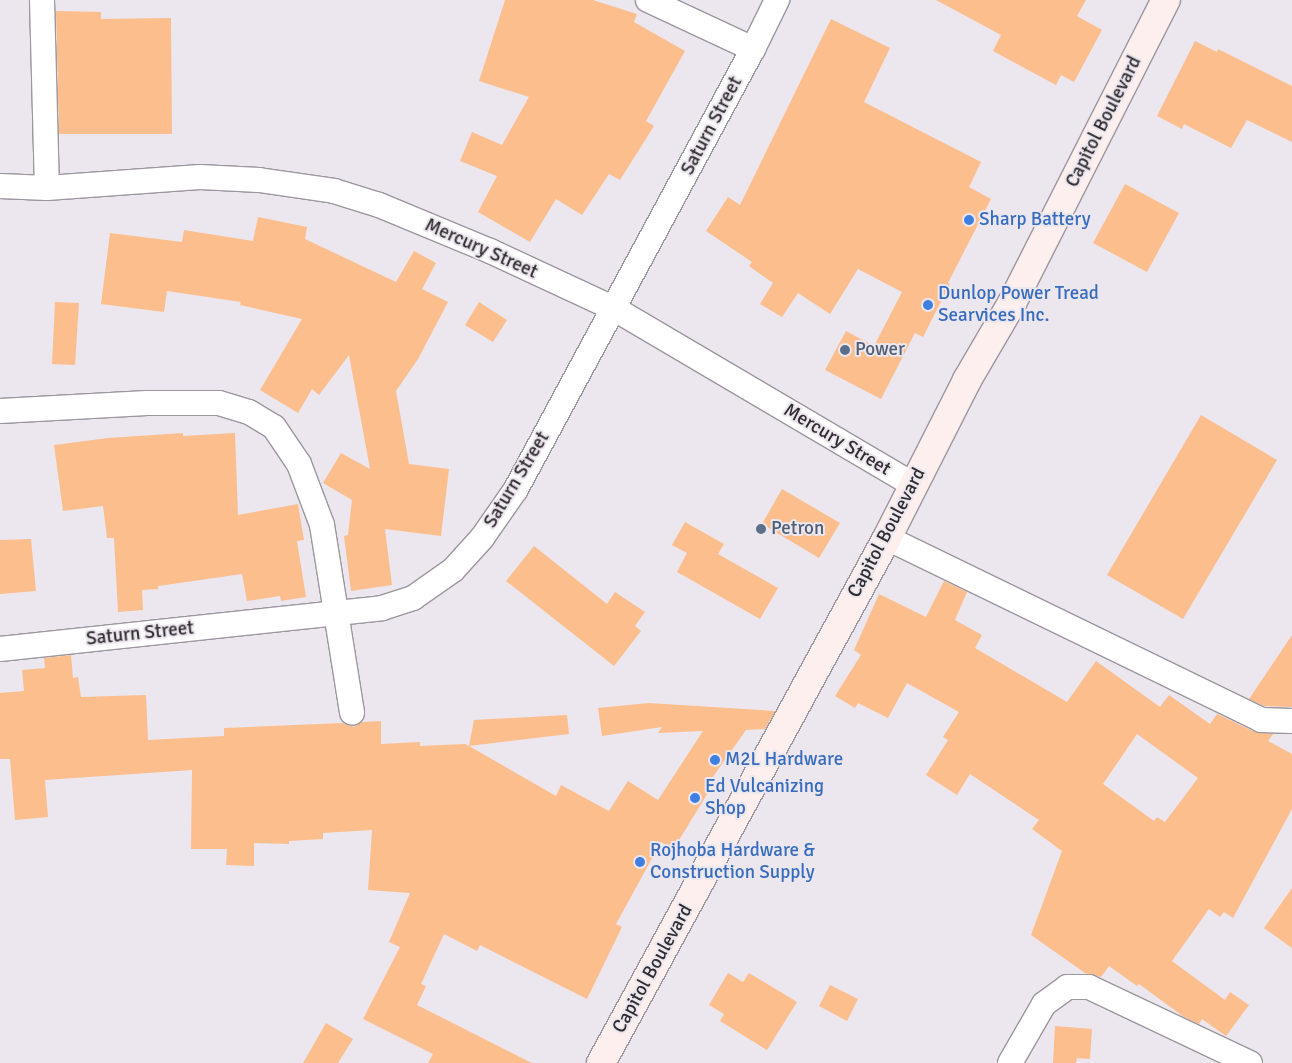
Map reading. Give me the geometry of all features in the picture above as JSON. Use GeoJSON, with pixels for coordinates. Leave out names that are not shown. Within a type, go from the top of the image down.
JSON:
{"type":"FeatureCollection","features":[{"type":"Feature","properties":{"kind":"main road","name":"Capitol Boulevard"},"geometry":{"type":"LineString","coordinates":[[602,1063],[887,538],[967,380],[1012,303],[1166,0]]}},
{"type":"Feature","properties":{"kind":"street"},"geometry":{"type":"LineString","coordinates":[[42,0],[47,188]]}},
{"type":"Feature","properties":{"kind":"street"},"geometry":{"type":"LineString","coordinates":[[648,0],[754,49]]}},
{"type":"Feature","properties":{"kind":"street","name":"Saturn Street"},"geometry":{"type":"LineString","coordinates":[[0,649],[382,608],[413,598],[459,564],[482,538],[516,489],[754,49],[776,0]]}},
{"type":"Feature","properties":{"kind":"street","name":"Mercury Street"},"geometry":{"type":"LineString","coordinates":[[0,186],[47,188],[200,177],[259,180],[334,191],[379,205],[481,247],[614,308],[913,486]]}},
{"type":"Feature","properties":{"kind":"street"},"geometry":{"type":"LineString","coordinates":[[0,411],[147,403],[219,403],[248,412],[274,427],[299,464],[322,525],[352,713]]}},
{"type":"Feature","properties":{"kind":"street"},"geometry":{"type":"LineString","coordinates":[[887,538],[1260,720],[1292,721]]}},
{"type":"Feature","properties":{"kind":"street"},"geometry":{"type":"LineString","coordinates":[[1010,1063],[1044,1004],[1068,987],[1089,987],[1250,1063]]}},
{"type":"Feature","properties":{"kind":"building"},"geometry":{"type":"Polygon","coordinates":[[[505,0],[593,0],[637,14],[634,22],[685,51],[646,121],[654,126],[620,180],[609,174],[582,215],[556,199],[530,242],[478,212],[497,176],[460,161],[472,132],[502,145],[529,97],[479,81],[505,0]]]}},
{"type":"Feature","properties":{"kind":"building"},"geometry":{"type":"Polygon","coordinates":[[[936,0],[1086,0],[1077,16],[1102,30],[1074,82],[1061,75],[1056,85],[993,51],[1001,35],[936,0]]]}},
{"type":"Feature","properties":{"kind":"building"},"geometry":{"type":"Polygon","coordinates":[[[56,11],[101,12],[101,19],[171,18],[172,134],[59,134],[56,11]]]}},
{"type":"Feature","properties":{"kind":"building"},"geometry":{"type":"Polygon","coordinates":[[[831,19],[890,48],[864,102],[981,162],[969,187],[991,199],[923,337],[915,333],[881,399],[825,370],[846,331],[874,346],[902,292],[858,269],[830,314],[798,293],[782,317],[760,304],[773,283],[749,266],[752,262],[706,231],[728,197],[740,205],[831,19]]]}},
{"type":"Feature","properties":{"kind":"building"},"geometry":{"type":"Polygon","coordinates":[[[1195,41],[1217,52],[1218,49],[1292,86],[1292,142],[1247,120],[1231,148],[1184,124],[1182,129],[1157,116],[1195,41]]]}},
{"type":"Feature","properties":{"kind":"building"},"geometry":{"type":"Polygon","coordinates":[[[1125,184],[1179,213],[1147,272],[1093,243],[1125,184]]]}},
{"type":"Feature","properties":{"kind":"building"},"geometry":{"type":"Polygon","coordinates":[[[258,217],[307,227],[305,239],[396,282],[414,251],[436,263],[422,289],[448,302],[418,359],[396,391],[409,464],[449,469],[441,536],[385,529],[392,585],[351,591],[344,536],[348,535],[352,500],[323,483],[341,453],[370,469],[349,355],[319,395],[312,389],[298,413],[260,390],[302,319],[240,305],[241,302],[167,291],[164,312],[101,304],[110,233],[182,242],[184,230],[253,241],[258,217]]]}},
{"type":"Feature","properties":{"kind":"building"},"geometry":{"type":"Polygon","coordinates":[[[55,302],[79,303],[75,365],[52,364],[55,302]]]}},
{"type":"Feature","properties":{"kind":"building"},"geometry":{"type":"Polygon","coordinates":[[[479,302],[507,320],[493,342],[465,325],[479,302]]]}},
{"type":"Feature","properties":{"kind":"building"},"geometry":{"type":"Polygon","coordinates":[[[1201,415],[1277,460],[1183,619],[1107,575],[1201,415]]]}},
{"type":"Feature","properties":{"kind":"building"},"geometry":{"type":"Polygon","coordinates":[[[183,433],[183,436],[235,433],[238,515],[298,504],[304,540],[297,541],[306,597],[281,601],[280,596],[247,601],[242,574],[158,586],[158,589],[142,590],[143,610],[118,612],[114,538],[107,538],[103,506],[63,511],[54,445],[108,438],[183,433]]]}},
{"type":"Feature","properties":{"kind":"building"},"geometry":{"type":"Polygon","coordinates":[[[782,489],[840,523],[819,558],[762,524],[782,489]]]}},
{"type":"Feature","properties":{"kind":"building"},"geometry":{"type":"Polygon","coordinates":[[[685,522],[724,544],[718,554],[778,588],[760,619],[677,572],[687,553],[672,545],[685,522]]]}},
{"type":"Feature","properties":{"kind":"building"},"geometry":{"type":"Polygon","coordinates":[[[31,539],[36,591],[0,594],[0,540],[31,539]]]}},
{"type":"Feature","properties":{"kind":"building"},"geometry":{"type":"Polygon","coordinates":[[[534,546],[607,604],[615,592],[645,612],[635,626],[641,631],[614,666],[506,581],[534,546]]]}},
{"type":"Feature","properties":{"kind":"building"},"geometry":{"type":"Polygon","coordinates":[[[944,581],[967,592],[955,620],[982,635],[975,648],[1067,702],[1096,661],[1160,707],[1169,695],[1210,724],[1217,714],[1255,732],[1273,734],[1268,741],[1292,754],[1292,809],[1233,918],[1224,912],[1220,917],[1209,909],[1172,961],[1225,1000],[1230,992],[1249,1005],[1226,1036],[1202,1019],[1199,1024],[1184,1017],[1139,984],[1137,986],[1109,966],[1101,977],[1085,973],[1031,935],[1062,851],[1032,829],[1039,820],[970,774],[957,795],[926,775],[948,740],[943,737],[959,712],[907,683],[888,718],[858,703],[855,708],[835,696],[861,655],[854,650],[879,594],[926,617],[944,581]],[[1137,734],[1103,784],[1154,821],[1157,817],[1165,822],[1198,778],[1137,734]]]}},
{"type":"Feature","properties":{"kind":"building"},"geometry":{"type":"Polygon","coordinates":[[[1292,635],[1292,707],[1264,706],[1249,699],[1292,635]]]}},
{"type":"Feature","properties":{"kind":"building"},"geometry":{"type":"Polygon","coordinates":[[[71,655],[73,678],[78,677],[81,697],[146,695],[148,740],[224,736],[224,728],[343,723],[354,727],[362,722],[381,721],[381,744],[420,742],[420,746],[465,744],[556,796],[561,785],[609,811],[628,781],[658,800],[703,731],[658,733],[662,727],[602,736],[598,708],[649,703],[775,711],[765,729],[746,730],[705,788],[709,791],[673,850],[661,842],[616,924],[622,927],[587,999],[480,945],[477,951],[444,934],[421,984],[426,986],[417,1005],[532,1063],[428,1063],[433,1054],[363,1019],[400,947],[389,942],[410,893],[368,890],[372,830],[323,833],[323,839],[289,841],[289,844],[254,843],[254,866],[226,865],[227,849],[191,849],[192,770],[45,780],[48,817],[15,820],[10,759],[0,759],[0,693],[24,691],[22,670],[45,668],[44,658],[71,655]]]}},
{"type":"Feature","properties":{"kind":"building"},"geometry":{"type":"Polygon","coordinates":[[[567,715],[569,734],[469,746],[474,720],[567,715]]]}},
{"type":"Feature","properties":{"kind":"building"},"geometry":{"type":"Polygon","coordinates":[[[1292,888],[1292,948],[1264,928],[1292,888]]]}},
{"type":"Feature","properties":{"kind":"building"},"geometry":{"type":"Polygon","coordinates":[[[728,973],[743,982],[749,973],[797,1002],[767,1050],[720,1021],[724,1014],[709,1005],[728,973]]]}},
{"type":"Feature","properties":{"kind":"building"},"geometry":{"type":"Polygon","coordinates":[[[830,985],[858,999],[847,1021],[819,1006],[830,985]]]}},
{"type":"Feature","properties":{"kind":"building"},"geometry":{"type":"Polygon","coordinates":[[[326,1023],[353,1039],[338,1063],[303,1063],[326,1023]]]}},
{"type":"Feature","properties":{"kind":"building"},"geometry":{"type":"Polygon","coordinates":[[[1055,1026],[1092,1029],[1090,1059],[1077,1058],[1076,1063],[1053,1063],[1055,1026]]]}},
{"type":"Feature","properties":{"kind":"place","name":"Sharp Battery"},"geometry":{"type":"Point","coordinates":[969,220]}},
{"type":"Feature","properties":{"kind":"place","name":"Dunlop Power Tread Searvices Inc."},"geometry":{"type":"Point","coordinates":[928,305]}},
{"type":"Feature","properties":{"kind":"place","name":"Power"},"geometry":{"type":"Point","coordinates":[845,350]}},
{"type":"Feature","properties":{"kind":"place","name":"Petron"},"geometry":{"type":"Point","coordinates":[761,529]}},
{"type":"Feature","properties":{"kind":"place","name":"M2L Hardware"},"geometry":{"type":"Point","coordinates":[715,760]}},
{"type":"Feature","properties":{"kind":"place","name":"Ed Vulcanizing Shop"},"geometry":{"type":"Point","coordinates":[695,798]}},
{"type":"Feature","properties":{"kind":"place","name":"Rojhoba Hardware & Construction Supply"},"geometry":{"type":"Point","coordinates":[640,862]}}]}
